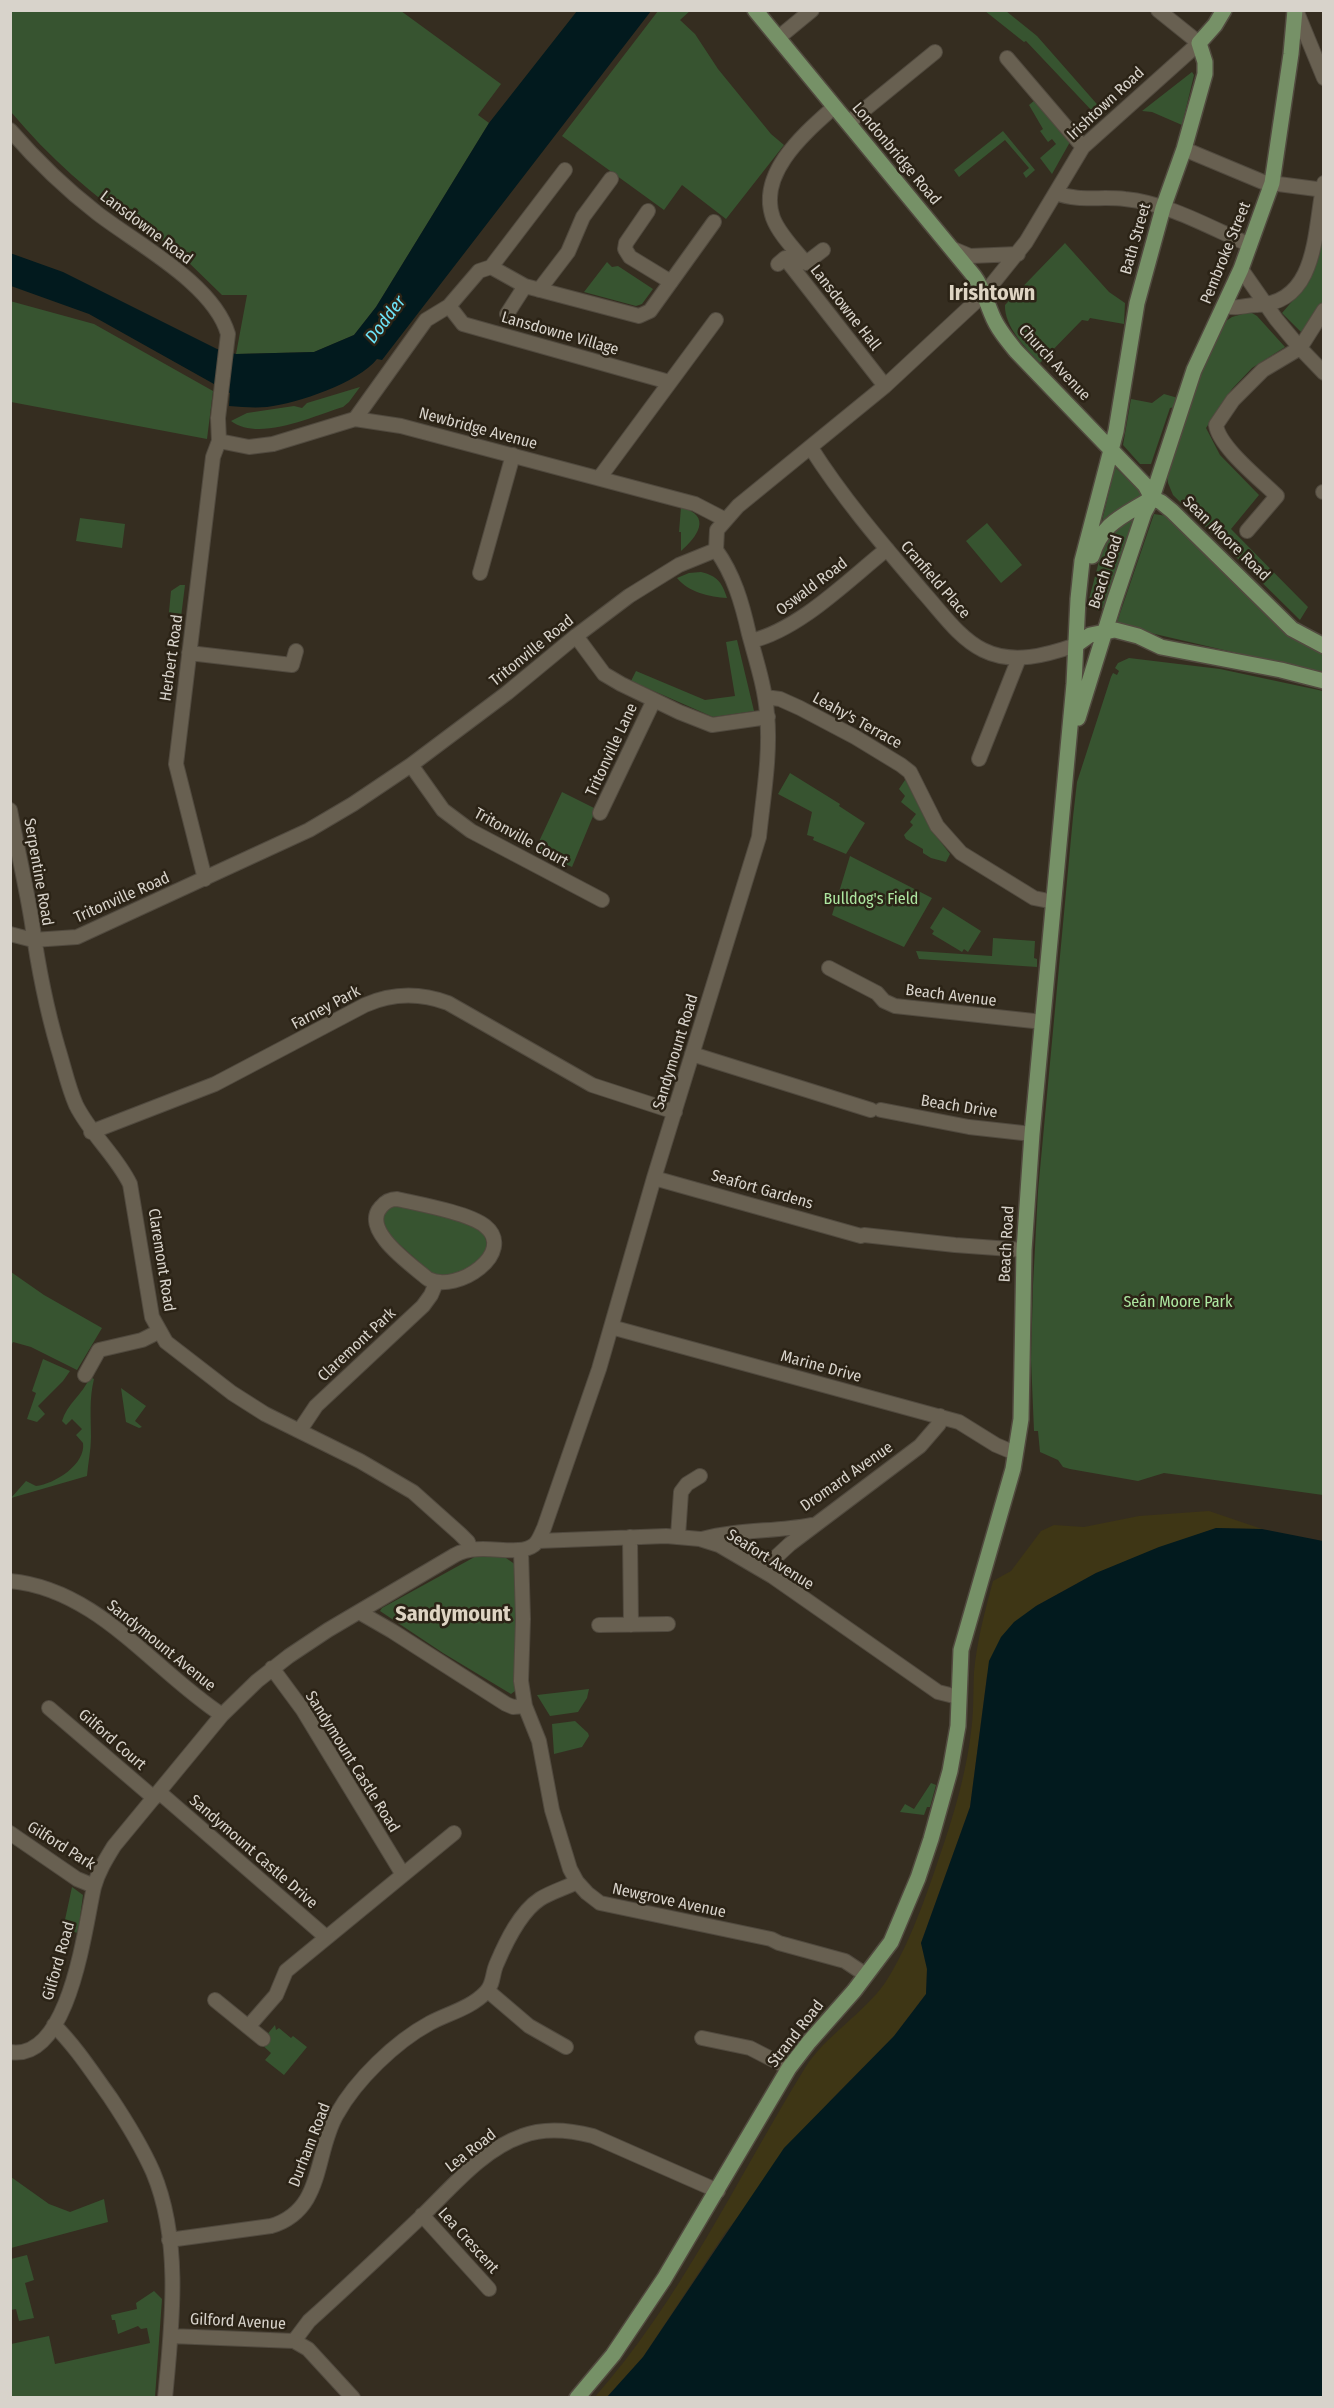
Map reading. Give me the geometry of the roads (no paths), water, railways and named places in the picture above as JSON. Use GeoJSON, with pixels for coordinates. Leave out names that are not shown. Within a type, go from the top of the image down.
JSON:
{"type":"FeatureCollection","features":[{"type":"Feature","properties":{"kind":"main road","name":"Londonbridge Road"},"geometry":{"type":"LineString","coordinates":[[755,10],[981,284],[985,293]]}},
{"type":"Feature","properties":{"kind":"main road","name":"Irishtown Road"},"geometry":{"type":"LineString","coordinates":[[1199,43],[1215,25],[1224,10]]}},
{"type":"Feature","properties":{"kind":"main road","name":"Pembroke Street"},"geometry":{"type":"LineString","coordinates":[[1152,498],[1194,370],[1241,269],[1272,183],[1296,10]]}},
{"type":"Feature","properties":{"kind":"main road","name":"Bath Street"},"geometry":{"type":"LineString","coordinates":[[1111,449],[1137,303],[1163,208],[1184,149],[1205,74],[1205,62],[1199,43]]}},
{"type":"Feature","properties":{"kind":"main road","name":"Church Avenue"},"geometry":{"type":"LineString","coordinates":[[985,293],[993,317],[1002,334],[1111,449]]}},
{"type":"Feature","properties":{"kind":"main road","name":"Sean Moore Road"},"geometry":{"type":"LineString","coordinates":[[1111,449],[1145,485],[1152,498],[1172,511],[1292,629],[1323,646]]}},
{"type":"Feature","properties":{"kind":"main road","name":"Beach Road"},"geometry":{"type":"LineString","coordinates":[[958,1697],[961,1650],[1010,1483],[1021,1419],[1024,1250],[1032,1134],[1074,684],[1077,599],[1082,561],[1111,449]]}},
{"type":"Feature","properties":{"kind":"main road","name":"Beach Road"},"geometry":{"type":"LineString","coordinates":[[1077,599],[1085,582],[1097,540],[1119,516],[1152,498]]}},
{"type":"Feature","properties":{"kind":"main road","name":"Beach Road"},"geometry":{"type":"LineString","coordinates":[[1063,785],[1084,694],[1144,513],[1152,498]]}},
{"type":"Feature","properties":{"kind":"main road"},"geometry":{"type":"LineString","coordinates":[[1076,645],[1090,635],[1115,630],[1138,636],[1161,647],[1281,670],[1323,681]]}},
{"type":"Feature","properties":{"kind":"main road","name":"Strand Road"},"geometry":{"type":"LineString","coordinates":[[577,2397],[612,2355],[646,2306],[718,2191],[789,2068],[891,1942],[932,1839],[953,1755],[958,1726],[958,1697]]}},
{"type":"Feature","properties":{"kind":"street"},"geometry":{"type":"LineString","coordinates":[[778,39],[812,10]]}},
{"type":"Feature","properties":{"kind":"street"},"geometry":{"type":"LineString","coordinates":[[1158,10],[1199,43]]}},
{"type":"Feature","properties":{"kind":"street"},"geometry":{"type":"LineString","coordinates":[[1296,10],[1323,78]]}},
{"type":"Feature","properties":{"kind":"street","name":"Irishtown Road"},"geometry":{"type":"LineString","coordinates":[[985,293],[1018,254],[1083,147],[1199,43]]}},
{"type":"Feature","properties":{"kind":"street"},"geometry":{"type":"LineString","coordinates":[[848,123],[935,52]]}},
{"type":"Feature","properties":{"kind":"street"},"geometry":{"type":"LineString","coordinates":[[1007,58],[1083,147]]}},
{"type":"Feature","properties":{"kind":"street"},"geometry":{"type":"LineString","coordinates":[[823,250],[806,263],[773,218],[770,189],[783,162],[800,138],[834,107]]}},
{"type":"Feature","properties":{"kind":"street","name":"Lansdowne Road"},"geometry":{"type":"LineString","coordinates":[[10,130],[37,159],[83,201],[166,261],[194,285],[225,325],[228,334],[221,390],[219,441]]}},
{"type":"Feature","properties":{"kind":"street"},"geometry":{"type":"LineString","coordinates":[[1184,149],[1263,182],[1323,188],[1309,265],[1301,282],[1283,299],[1265,305],[1235,309],[1225,304]]}},
{"type":"Feature","properties":{"kind":"street"},"geometry":{"type":"LineString","coordinates":[[355,419],[426,320],[449,306],[479,272],[491,267],[565,170]]}},
{"type":"Feature","properties":{"kind":"street"},"geometry":{"type":"LineString","coordinates":[[539,290],[568,252],[583,217],[611,179]]}},
{"type":"Feature","properties":{"kind":"street"},"geometry":{"type":"LineString","coordinates":[[1056,193],[1070,199],[1126,199],[1163,208],[1250,245]]}},
{"type":"Feature","properties":{"kind":"street"},"geometry":{"type":"LineString","coordinates":[[648,211],[626,243],[625,249],[630,257],[671,282]]}},
{"type":"Feature","properties":{"kind":"street"},"geometry":{"type":"LineString","coordinates":[[491,267],[525,286],[649,317],[650,311],[714,222]]}},
{"type":"Feature","properties":{"kind":"street"},"geometry":{"type":"LineString","coordinates":[[951,248],[970,256],[1018,254]]}},
{"type":"Feature","properties":{"kind":"street","name":"Lansdowne Hall"},"geometry":{"type":"LineString","coordinates":[[778,264],[785,258],[885,386]]}},
{"type":"Feature","properties":{"kind":"street"},"geometry":{"type":"LineString","coordinates":[[1241,269],[1265,305],[1323,373]]}},
{"type":"Feature","properties":{"kind":"street","name":"Lansdowne Village"},"geometry":{"type":"LineString","coordinates":[[507,314],[525,286]]}},
{"type":"Feature","properties":{"kind":"street"},"geometry":{"type":"LineString","coordinates":[[716,549],[717,530],[724,519],[885,386],[985,293]]}},
{"type":"Feature","properties":{"kind":"street","name":"Lansdowne Village"},"geometry":{"type":"LineString","coordinates":[[449,306],[463,324],[669,382]]}},
{"type":"Feature","properties":{"kind":"street"},"geometry":{"type":"LineString","coordinates":[[1247,531],[1277,496],[1224,444],[1217,433],[1216,425],[1233,400],[1263,370],[1300,348],[1323,310]]}},
{"type":"Feature","properties":{"kind":"street"},"geometry":{"type":"LineString","coordinates":[[600,477],[717,320]]}},
{"type":"Feature","properties":{"kind":"street","name":"Newbridge Avenue"},"geometry":{"type":"LineString","coordinates":[[219,441],[249,447],[273,444],[355,419],[401,426],[695,504],[724,519]]}},
{"type":"Feature","properties":{"kind":"street","name":"Herbert Road"},"geometry":{"type":"LineString","coordinates":[[205,879],[176,764],[213,457],[219,441]]}},
{"type":"Feature","properties":{"kind":"street","name":"Cranfield Place"},"geometry":{"type":"LineString","coordinates":[[811,448],[835,484],[887,549],[966,639],[985,651],[1019,658],[1046,656],[1076,645]]}},
{"type":"Feature","properties":{"kind":"street"},"geometry":{"type":"LineString","coordinates":[[480,573],[513,455]]}},
{"type":"Feature","properties":{"kind":"street","name":"Tritonville Road"},"geometry":{"type":"LineString","coordinates":[[10,934],[33,940],[77,937],[309,830],[411,765],[507,693],[629,596],[679,565],[716,549]]}},
{"type":"Feature","properties":{"kind":"street","name":"Sandymount Road"},"geometry":{"type":"LineString","coordinates":[[538,1541],[560,1486],[611,1327],[654,1178],[759,837],[765,787],[768,717],[751,641],[733,578],[716,549]]}},
{"type":"Feature","properties":{"kind":"street","name":"Oswald Road"},"geometry":{"type":"LineString","coordinates":[[751,641],[768,637],[795,622],[887,549]]}},
{"type":"Feature","properties":{"kind":"street"},"geometry":{"type":"LineString","coordinates":[[576,636],[604,674],[654,700],[712,725],[768,717]]}},
{"type":"Feature","properties":{"kind":"street"},"geometry":{"type":"LineString","coordinates":[[189,653],[292,664],[297,651]]}},
{"type":"Feature","properties":{"kind":"street"},"geometry":{"type":"LineString","coordinates":[[979,759],[1019,658]]}},
{"type":"Feature","properties":{"kind":"street","name":"Leahy's Terrace"},"geometry":{"type":"LineString","coordinates":[[765,697],[780,699],[793,705],[855,737],[901,765],[910,772],[937,826],[961,853],[1034,898],[1054,902]]}},
{"type":"Feature","properties":{"kind":"street","name":"Tritonville Lane"},"geometry":{"type":"LineString","coordinates":[[600,813],[654,700]]}},
{"type":"Feature","properties":{"kind":"street","name":"Tritonville Court"},"geometry":{"type":"LineString","coordinates":[[411,765],[442,810],[471,831],[603,900]]}},
{"type":"Feature","properties":{"kind":"street","name":"Serpentine Road"},"geometry":{"type":"LineString","coordinates":[[10,810],[33,940]]}},
{"type":"Feature","properties":{"kind":"street","name":"Claremont Road"},"geometry":{"type":"LineString","coordinates":[[33,940],[45,1002],[76,1104],[91,1132],[126,1175],[130,1184],[152,1317],[166,1342],[232,1393],[265,1414],[360,1461],[413,1492],[468,1542],[470,1548]]}},
{"type":"Feature","properties":{"kind":"street","name":"Beach Avenue"},"geometry":{"type":"LineString","coordinates":[[829,968],[877,993],[884,1001],[896,1006],[1043,1022]]}},
{"type":"Feature","properties":{"kind":"street","name":"Farney Park"},"geometry":{"type":"LineString","coordinates":[[91,1132],[215,1084],[365,1005],[389,997],[408,996],[428,996],[448,1003],[592,1085],[675,1112]]}},
{"type":"Feature","properties":{"kind":"street","name":"Beach Drive"},"geometry":{"type":"LineString","coordinates":[[692,1054],[876,1110],[969,1127],[1032,1134]]}},
{"type":"Feature","properties":{"kind":"street","name":"Seafort Gardens"},"geometry":{"type":"LineString","coordinates":[[654,1178],[862,1235],[1024,1250]]}},
{"type":"Feature","properties":{"kind":"street"},"geometry":{"type":"LineString","coordinates":[[397,1199],[466,1217],[476,1220],[489,1230],[493,1252],[489,1260],[476,1271],[455,1282],[436,1283],[428,1280],[377,1231],[375,1216],[388,1200],[397,1199]]}},
{"type":"Feature","properties":{"kind":"street","name":"Claremont Park"},"geometry":{"type":"LineString","coordinates":[[300,1430],[316,1406],[423,1306],[432,1295],[436,1283]]}},
{"type":"Feature","properties":{"kind":"street","name":"Marine Drive"},"geometry":{"type":"LineString","coordinates":[[611,1327],[940,1416],[959,1422],[996,1445],[1015,1453]]}},
{"type":"Feature","properties":{"kind":"street"},"geometry":{"type":"LineString","coordinates":[[85,1375],[99,1350],[142,1340],[159,1332]]}},
{"type":"Feature","properties":{"kind":"street","name":"Dromard Avenue"},"geometry":{"type":"LineString","coordinates":[[700,1539],[723,1533],[786,1530],[814,1525],[920,1446],[939,1424],[940,1416]]}},
{"type":"Feature","properties":{"kind":"street"},"geometry":{"type":"LineString","coordinates":[[678,1536],[681,1492],[687,1484],[700,1476]]}},
{"type":"Feature","properties":{"kind":"street"},"geometry":{"type":"LineString","coordinates":[[762,1570],[814,1525]]}},
{"type":"Feature","properties":{"kind":"street","name":"Seafort Avenue"},"geometry":{"type":"LineString","coordinates":[[538,1541],[678,1536],[719,1545],[762,1570],[930,1687],[938,1692],[958,1697]]}},
{"type":"Feature","properties":{"kind":"street"},"geometry":{"type":"LineString","coordinates":[[630,1537],[631,1625]]}},
{"type":"Feature","properties":{"kind":"street"},"geometry":{"type":"LineString","coordinates":[[470,1548],[521,1550],[531,1547],[538,1541]]}},
{"type":"Feature","properties":{"kind":"street","name":"Gilford Road"},"geometry":{"type":"LineString","coordinates":[[165,2397],[171,2336],[169,2240],[160,2192],[140,2146],[123,2116],[75,2046],[54,2025],[64,2007],[74,1978],[84,1941],[94,1886],[114,1846],[222,1715],[272,1668],[359,1612],[454,1555],[470,1548]]}},
{"type":"Feature","properties":{"kind":"street","name":"Newgrove Avenue"},"geometry":{"type":"LineString","coordinates":[[521,1550],[523,1619],[521,1681],[525,1706],[539,1741],[552,1810],[562,1844],[577,1882],[600,1903],[771,1939],[845,1961],[866,1975]]}},
{"type":"Feature","properties":{"kind":"street","name":"Sandymount Avenue"},"geometry":{"type":"LineString","coordinates":[[10,1581],[34,1583],[47,1587],[105,1619],[171,1676],[222,1715]]}},
{"type":"Feature","properties":{"kind":"street"},"geometry":{"type":"LineString","coordinates":[[359,1612],[506,1704],[513,1707],[525,1706]]}},
{"type":"Feature","properties":{"kind":"street"},"geometry":{"type":"LineString","coordinates":[[599,1625],[668,1624]]}},
{"type":"Feature","properties":{"kind":"street","name":"Sandymount Castle Road"},"geometry":{"type":"LineString","coordinates":[[272,1668],[303,1710],[402,1873]]}},
{"type":"Feature","properties":{"kind":"street","name":"Gilford Court"},"geometry":{"type":"LineString","coordinates":[[49,1708],[156,1795]]}},
{"type":"Feature","properties":{"kind":"street","name":"Sandymount Castle Drive"},"geometry":{"type":"LineString","coordinates":[[156,1795],[326,1937]]}},
{"type":"Feature","properties":{"kind":"street","name":"Gilford Park"},"geometry":{"type":"LineString","coordinates":[[10,1833],[76,1879],[94,1886]]}},
{"type":"Feature","properties":{"kind":"street"},"geometry":{"type":"LineString","coordinates":[[248,2027],[276,1995],[286,1971],[402,1873],[454,1833]]}},
{"type":"Feature","properties":{"kind":"street"},"geometry":{"type":"LineString","coordinates":[[566,2047],[529,2026],[488,1991],[500,1956],[532,1906],[541,1898],[577,1882]]}},
{"type":"Feature","properties":{"kind":"street","name":"Durham Road"},"geometry":{"type":"LineString","coordinates":[[169,2240],[271,2226],[290,2217],[308,2198],[335,2116],[359,2082],[408,2038],[430,2023],[469,2005],[488,1991]]}},
{"type":"Feature","properties":{"kind":"street"},"geometry":{"type":"LineString","coordinates":[[215,2000],[263,2039]]}},
{"type":"Feature","properties":{"kind":"street"},"geometry":{"type":"LineString","coordinates":[[10,2052],[28,2050],[46,2036],[54,2025]]}},
{"type":"Feature","properties":{"kind":"street"},"geometry":{"type":"LineString","coordinates":[[702,2038],[750,2048],[789,2068]]}},
{"type":"Feature","properties":{"kind":"street","name":"Lea Road"},"geometry":{"type":"LineString","coordinates":[[294,2341],[309,2321],[473,2167],[494,2151],[523,2135],[544,2131],[573,2131],[593,2136],[718,2191]]}},
{"type":"Feature","properties":{"kind":"street","name":"Lea Crescent"},"geometry":{"type":"LineString","coordinates":[[422,2216],[489,2289]]}},
{"type":"Feature","properties":{"kind":"street","name":"Gilford Avenue"},"geometry":{"type":"LineString","coordinates":[[171,2336],[294,2341],[308,2349],[353,2397]]}},
{"type":"Feature","properties":{"kind":"water","name":"Dodder"},"geometry":{"type":"Polygon","coordinates":[[[577,11],[651,11],[382,360],[377,359],[368,368],[342,384],[280,405],[229,406],[230,393],[89,314],[11,286],[10,253],[63,272],[217,349],[236,354],[314,352],[354,335],[376,307],[489,123],[577,11]]]}},
{"type":"Feature","properties":{"kind":"water"},"geometry":{"type":"Polygon","coordinates":[[[1216,1528],[1262,1529],[1323,1541],[1323,2397],[607,2397],[643,2357],[784,2148],[894,2036],[926,1994],[927,1969],[921,1943],[970,1807],[989,1661],[1001,1637],[1014,1622],[1036,1606],[1096,1573],[1159,1547],[1216,1528]]]}},
{"type":"Feature","properties":{"kind":"district","name":"Irishtown"},"geometry":{"type":"Point","coordinates":[992,294]}},
{"type":"Feature","properties":{"kind":"district","name":"Sandymount"},"geometry":{"type":"Point","coordinates":[453,1615]}},
{"type":"Feature","properties":{"kind":"park label","name":"Bulldog's Field"},"geometry":{"type":"Point","coordinates":[871,900]}},
{"type":"Feature","properties":{"kind":"park label","name":"Seán Moore Park"},"geometry":{"type":"Point","coordinates":[1178,1303]}}]}
